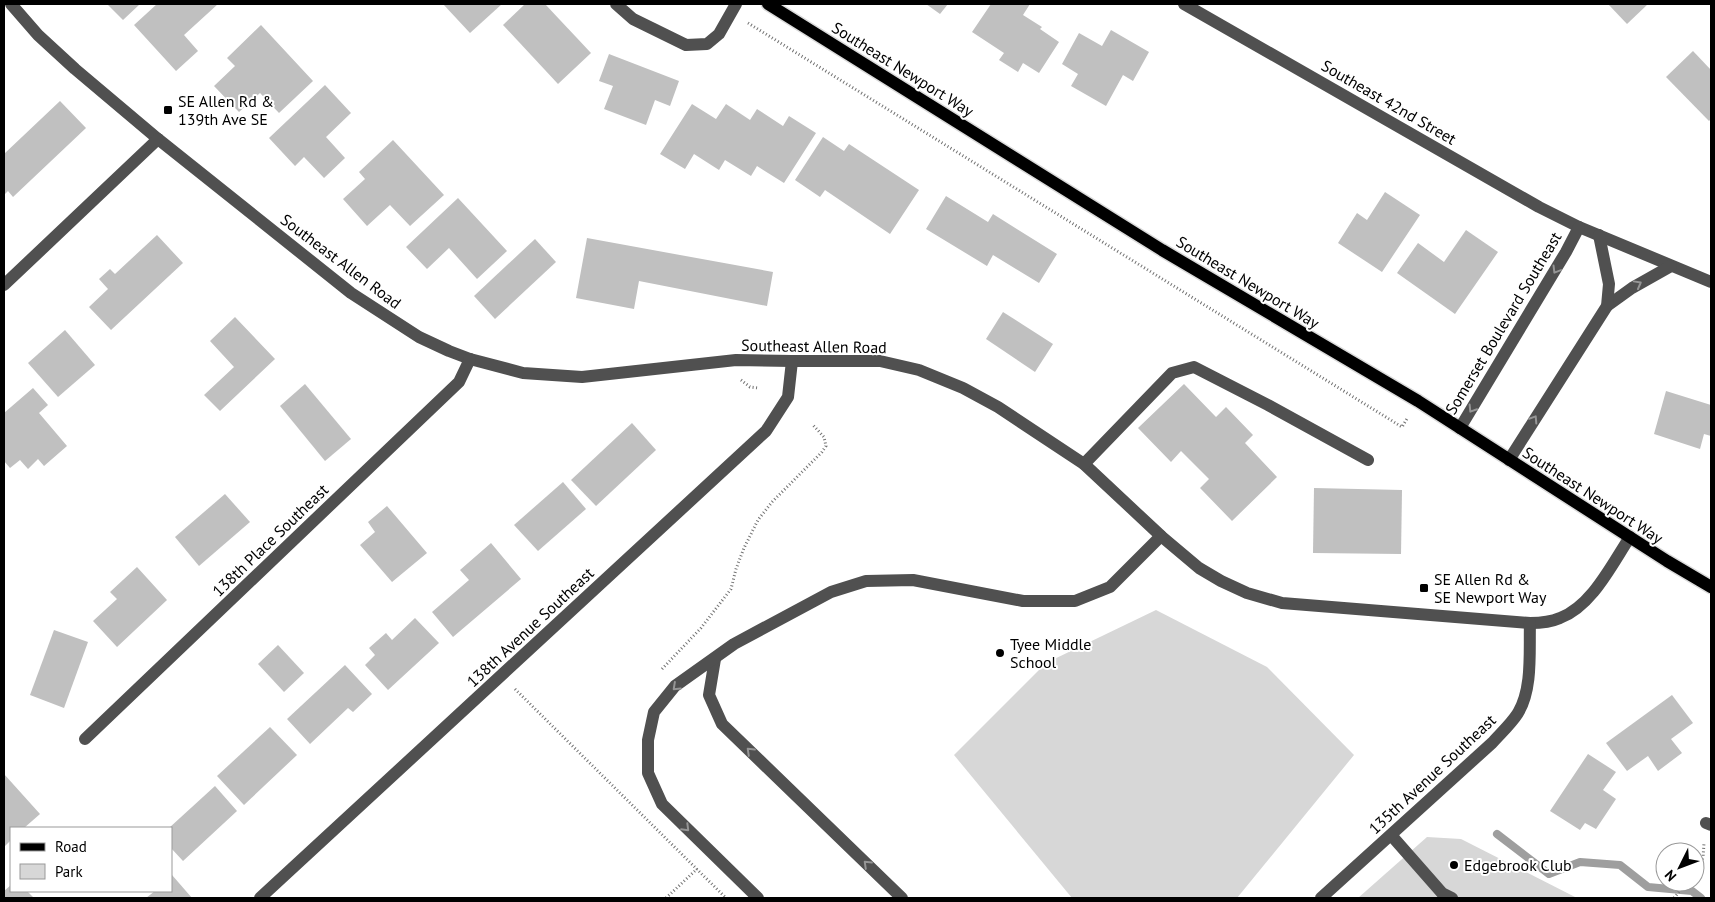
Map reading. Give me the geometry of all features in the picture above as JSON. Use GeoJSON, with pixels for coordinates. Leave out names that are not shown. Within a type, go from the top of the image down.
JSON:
{"type":"FeatureCollection","features":[{"type":"Feature","properties":{"kind":"main road","name":"Southeast Newport Way"},"geometry":{"type":"LineString","coordinates":[[768,4],[1162,250],[1418,401],[1711,587]]}},
{"type":"Feature","properties":{"kind":"street","name":"Southeast Allen Road"},"geometry":{"type":"LineString","coordinates":[[10,4],[38,35],[158,139],[351,293],[419,337],[470,360],[523,373],[582,377],[736,360],[792,362],[880,360],[919,370],[963,388],[998,407],[1084,464],[1161,536],[1199,568],[1247,592],[1282,603],[1530,623],[1548,622],[1562,618],[1593,594],[1630,537]]}},
{"type":"Feature","properties":{"kind":"street"},"geometry":{"type":"LineString","coordinates":[[616,4],[634,19],[686,45],[707,44],[719,34],[734,8]]}},
{"type":"Feature","properties":{"kind":"street","name":"Southeast 42nd Street"},"geometry":{"type":"LineString","coordinates":[[1184,4],[1539,207],[1579,227]]}},
{"type":"Feature","properties":{"kind":"street"},"geometry":{"type":"LineString","coordinates":[[4,284],[158,139]]}},
{"type":"Feature","properties":{"kind":"street","name":"Somerset Boulevard Southeast"},"geometry":{"type":"LineString","coordinates":[[1460,428],[1566,252],[1579,227],[1711,282]]}},
{"type":"Feature","properties":{"kind":"street"},"geometry":{"type":"LineString","coordinates":[[1599,235],[1609,284],[1608,306]]}},
{"type":"Feature","properties":{"kind":"street"},"geometry":{"type":"LineString","coordinates":[[1509,460],[1608,306],[1632,288],[1671,266]]}},
{"type":"Feature","properties":{"kind":"street","name":"138th Place Southeast"},"geometry":{"type":"LineString","coordinates":[[85,739],[459,382],[470,360]]}},
{"type":"Feature","properties":{"kind":"street","name":"138th Avenue Southeast"},"geometry":{"type":"LineString","coordinates":[[260,898],[766,431],[788,397],[792,362]]}},
{"type":"Feature","properties":{"kind":"street"},"geometry":{"type":"LineString","coordinates":[[1084,464],[1172,373],[1194,367],[1368,460]]}},
{"type":"Feature","properties":{"kind":"street"},"geometry":{"type":"LineString","coordinates":[[758,898],[662,804],[648,772],[648,740],[654,712],[675,686],[734,644],[831,592],[866,581],[913,580],[1023,601],[1074,601],[1110,587],[1161,536]]}},
{"type":"Feature","properties":{"kind":"street","name":"135th Avenue Southeast"},"geometry":{"type":"LineString","coordinates":[[1321,898],[1492,743],[1519,711],[1526,692],[1529,668],[1530,623]]}},
{"type":"Feature","properties":{"kind":"street"},"geometry":{"type":"LineString","coordinates":[[715,659],[709,696],[722,724],[902,898]]}},
{"type":"Feature","properties":{"kind":"street"},"geometry":{"type":"LineString","coordinates":[[1391,835],[1442,893],[1452,898]]}},
{"type":"Feature","properties":{"kind":"path"},"geometry":{"type":"LineString","coordinates":[[734,8],[1402,427],[1404,424]]}},
{"type":"Feature","properties":{"kind":"path"},"geometry":{"type":"LineString","coordinates":[[738,374],[740,379],[750,387],[758,388]]}},
{"type":"Feature","properties":{"kind":"path"},"geometry":{"type":"LineString","coordinates":[[657,674],[701,628],[731,589],[744,548],[758,520],[772,502],[826,446],[824,437],[813,425]]}},
{"type":"Feature","properties":{"kind":"path"},"geometry":{"type":"LineString","coordinates":[[502,676],[726,898]]}},
{"type":"Feature","properties":{"kind":"path"},"geometry":{"type":"LineString","coordinates":[[666,898],[696,869]]}},
{"type":"Feature","properties":{"kind":"green space"},"geometry":{"type":"Polygon","coordinates":[[[1156,610],[1267,667],[1354,755],[1237,898],[1072,898],[954,755],[1046,663],[1156,610]]]}},
{"type":"Feature","properties":{"kind":"green space","name":"Edgebrook Club"},"geometry":{"type":"Polygon","coordinates":[[[1427,837],[1461,839],[1577,898],[1358,898],[1427,837]]]}},
{"type":"Feature","properties":{"kind":"building"},"geometry":{"type":"Polygon","coordinates":[[[107,4],[140,4],[123,20],[107,4]]]}},
{"type":"Feature","properties":{"kind":"building"},"geometry":{"type":"Polygon","coordinates":[[[157,4],[218,4],[184,35],[198,51],[176,71],[134,25],[157,4]]]}},
{"type":"Feature","properties":{"kind":"building"},"geometry":{"type":"Polygon","coordinates":[[[443,4],[502,4],[470,33],[443,4]]]}},
{"type":"Feature","properties":{"kind":"building"},"geometry":{"type":"Polygon","coordinates":[[[525,4],[545,4],[591,53],[558,84],[503,25],[525,4]]]}},
{"type":"Feature","properties":{"kind":"building"},"geometry":{"type":"Polygon","coordinates":[[[926,4],[948,4],[940,14],[926,4]]]}},
{"type":"Feature","properties":{"kind":"building"},"geometry":{"type":"Polygon","coordinates":[[[991,4],[1030,4],[1023,15],[1042,27],[1040,29],[1059,42],[1039,73],[1023,63],[1018,72],[999,60],[1004,53],[972,32],[991,4]]]}},
{"type":"Feature","properties":{"kind":"building"},"geometry":{"type":"Polygon","coordinates":[[[1608,4],[1648,4],[1627,24],[1608,4]]]}},
{"type":"Feature","properties":{"kind":"building"},"geometry":{"type":"Polygon","coordinates":[[[261,25],[313,81],[279,113],[260,93],[239,112],[214,86],[235,66],[227,58],[261,25]]]}},
{"type":"Feature","properties":{"kind":"building"},"geometry":{"type":"Polygon","coordinates":[[[1111,30],[1149,52],[1133,81],[1123,75],[1106,106],[1071,86],[1078,74],[1062,64],[1079,33],[1102,46],[1111,30]]]}},
{"type":"Feature","properties":{"kind":"building"},"geometry":{"type":"Polygon","coordinates":[[[1693,51],[1711,70],[1711,119],[1709,121],[1666,77],[1693,51]]]}},
{"type":"Feature","properties":{"kind":"building"},"geometry":{"type":"Polygon","coordinates":[[[609,54],[679,81],[670,106],[655,100],[646,125],[604,109],[613,86],[599,81],[609,54]]]}},
{"type":"Feature","properties":{"kind":"building"},"geometry":{"type":"Polygon","coordinates":[[[325,85],[351,113],[326,137],[345,158],[324,178],[304,157],[295,166],[269,138],[325,85]]]}},
{"type":"Feature","properties":{"kind":"building"},"geometry":{"type":"Polygon","coordinates":[[[60,101],[86,128],[13,197],[8,191],[4,195],[4,154],[60,101]]]}},
{"type":"Feature","properties":{"kind":"building"},"geometry":{"type":"Polygon","coordinates":[[[692,104],[716,119],[726,104],[750,120],[757,109],[783,126],[789,116],[816,133],[784,183],[757,166],[751,176],[725,160],[719,170],[694,154],[685,169],[660,154],[692,104]]]}},
{"type":"Feature","properties":{"kind":"building"},"geometry":{"type":"Polygon","coordinates":[[[823,137],[844,151],[849,144],[919,190],[890,234],[825,190],[820,197],[795,180],[823,137]]]}},
{"type":"Feature","properties":{"kind":"building"},"geometry":{"type":"Polygon","coordinates":[[[393,140],[444,195],[410,226],[390,205],[367,226],[343,199],[365,179],[359,172],[393,140]]]}},
{"type":"Feature","properties":{"kind":"building"},"geometry":{"type":"Polygon","coordinates":[[[1385,192],[1420,215],[1382,272],[1338,243],[1357,213],[1367,220],[1385,192]]]}},
{"type":"Feature","properties":{"kind":"building"},"geometry":{"type":"Polygon","coordinates":[[[946,196],[988,222],[993,214],[1057,254],[1039,283],[993,255],[987,266],[926,229],[946,196]]]}},
{"type":"Feature","properties":{"kind":"building"},"geometry":{"type":"Polygon","coordinates":[[[458,198],[507,251],[477,279],[449,248],[427,269],[406,247],[458,198]]]}},
{"type":"Feature","properties":{"kind":"building"},"geometry":{"type":"Polygon","coordinates":[[[1466,230],[1498,252],[1455,314],[1397,273],[1418,243],[1444,262],[1466,230]]]}},
{"type":"Feature","properties":{"kind":"building"},"geometry":{"type":"Polygon","coordinates":[[[157,235],[183,263],[111,330],[89,307],[108,289],[99,279],[110,269],[115,274],[157,235]]]}},
{"type":"Feature","properties":{"kind":"building"},"geometry":{"type":"Polygon","coordinates":[[[587,238],[773,272],[767,306],[639,281],[634,309],[576,298],[587,238]]]}},
{"type":"Feature","properties":{"kind":"building"},"geometry":{"type":"Polygon","coordinates":[[[535,239],[556,262],[495,319],[474,296],[535,239]]]}},
{"type":"Feature","properties":{"kind":"building"},"geometry":{"type":"Polygon","coordinates":[[[1003,312],[1053,344],[1035,372],[986,339],[1003,312]]]}},
{"type":"Feature","properties":{"kind":"building"},"geometry":{"type":"Polygon","coordinates":[[[235,317],[275,359],[220,411],[204,395],[234,367],[210,341],[235,317]]]}},
{"type":"Feature","properties":{"kind":"building"},"geometry":{"type":"Polygon","coordinates":[[[65,330],[95,365],[58,397],[28,363],[65,330]]]}},
{"type":"Feature","properties":{"kind":"building"},"geometry":{"type":"Polygon","coordinates":[[[305,384],[351,439],[325,461],[280,406],[305,384]]]}},
{"type":"Feature","properties":{"kind":"building"},"geometry":{"type":"Polygon","coordinates":[[[1184,384],[1216,417],[1226,407],[1253,435],[1245,443],[1277,477],[1232,521],[1200,488],[1209,479],[1181,451],[1171,462],[1138,428],[1184,384]]]}},
{"type":"Feature","properties":{"kind":"building"},"geometry":{"type":"Polygon","coordinates":[[[33,388],[48,405],[39,413],[67,446],[44,466],[38,459],[28,469],[20,460],[10,468],[4,461],[4,413],[33,388]]]}},
{"type":"Feature","properties":{"kind":"building"},"geometry":{"type":"Polygon","coordinates":[[[1666,391],[1711,405],[1711,436],[1704,434],[1700,449],[1654,434],[1666,391]]]}},
{"type":"Feature","properties":{"kind":"building"},"geometry":{"type":"Polygon","coordinates":[[[632,423],[656,450],[596,506],[571,480],[632,423]]]}},
{"type":"Feature","properties":{"kind":"building"},"geometry":{"type":"Polygon","coordinates":[[[563,482],[586,509],[538,551],[514,525],[563,482]]]}},
{"type":"Feature","properties":{"kind":"building"},"geometry":{"type":"Polygon","coordinates":[[[1314,488],[1402,490],[1401,554],[1313,553],[1314,488]]]}},
{"type":"Feature","properties":{"kind":"building"},"geometry":{"type":"Polygon","coordinates":[[[225,494],[250,522],[199,566],[175,537],[225,494]]]}},
{"type":"Feature","properties":{"kind":"building"},"geometry":{"type":"Polygon","coordinates":[[[387,506],[427,553],[392,582],[360,545],[375,532],[368,522],[387,506]]]}},
{"type":"Feature","properties":{"kind":"building"},"geometry":{"type":"Polygon","coordinates":[[[491,543],[521,579],[453,637],[432,612],[469,580],[460,570],[491,543]]]}},
{"type":"Feature","properties":{"kind":"building"},"geometry":{"type":"Polygon","coordinates":[[[137,567],[167,600],[117,647],[93,621],[117,599],[110,592],[137,567]]]}},
{"type":"Feature","properties":{"kind":"building"},"geometry":{"type":"Polygon","coordinates":[[[415,618],[439,643],[388,690],[365,665],[375,655],[369,648],[386,633],[392,640],[415,618]]]}},
{"type":"Feature","properties":{"kind":"building"},"geometry":{"type":"Polygon","coordinates":[[[54,630],[88,642],[64,708],[30,695],[54,630]]]}},
{"type":"Feature","properties":{"kind":"building"},"geometry":{"type":"Polygon","coordinates":[[[278,645],[304,673],[284,692],[258,664],[278,645]]]}},
{"type":"Feature","properties":{"kind":"building"},"geometry":{"type":"Polygon","coordinates":[[[345,665],[372,694],[353,712],[348,708],[310,744],[287,719],[345,665]]]}},
{"type":"Feature","properties":{"kind":"building"},"geometry":{"type":"Polygon","coordinates":[[[1672,695],[1693,723],[1671,739],[1682,753],[1658,771],[1648,756],[1627,771],[1606,743],[1672,695]]]}},
{"type":"Feature","properties":{"kind":"building"},"geometry":{"type":"Polygon","coordinates":[[[270,727],[297,755],[244,805],[217,776],[270,727]]]}},
{"type":"Feature","properties":{"kind":"building"},"geometry":{"type":"Polygon","coordinates":[[[1588,754],[1616,772],[1603,790],[1616,799],[1596,829],[1585,823],[1580,830],[1550,811],[1588,754]]]}},
{"type":"Feature","properties":{"kind":"building"},"geometry":{"type":"Polygon","coordinates":[[[4,774],[40,814],[25,827],[10,827],[10,841],[4,847],[4,774]]]}},
{"type":"Feature","properties":{"kind":"building"},"geometry":{"type":"Polygon","coordinates":[[[215,786],[237,811],[183,861],[172,849],[172,827],[170,827],[215,786]]]}},
{"type":"Feature","properties":{"kind":"building"},"geometry":{"type":"Polygon","coordinates":[[[172,875],[192,898],[146,898],[154,892],[172,892],[172,875]]]}},
{"type":"Feature","properties":{"kind":"building"},"geometry":{"type":"Polygon","coordinates":[[[10,886],[10,892],[28,892],[34,898],[4,898],[4,891],[10,886]]]}},
{"type":"Feature","properties":{"kind":"waterway"},"geometry":{"type":"LineString","coordinates":[[1497,834],[1549,874],[1580,862],[1620,865],[1648,887],[1692,891],[1701,898]]}},
{"type":"Feature","properties":{"kind":"place","name":"SE Allen Rd & 139th Ave SE"},"geometry":{"type":"Point","coordinates":[168,110]}},
{"type":"Feature","properties":{"kind":"place","name":"SE Allen Rd & SE Newport Way"},"geometry":{"type":"Point","coordinates":[1424,588]}},
{"type":"Feature","properties":{"kind":"place","name":"Tyee Middle School"},"geometry":{"type":"Point","coordinates":[1000,653]}},
{"type":"Feature","properties":{"kind":"place","name":"Edgebrook Club"},"geometry":{"type":"Point","coordinates":[1454,865]}}]}
